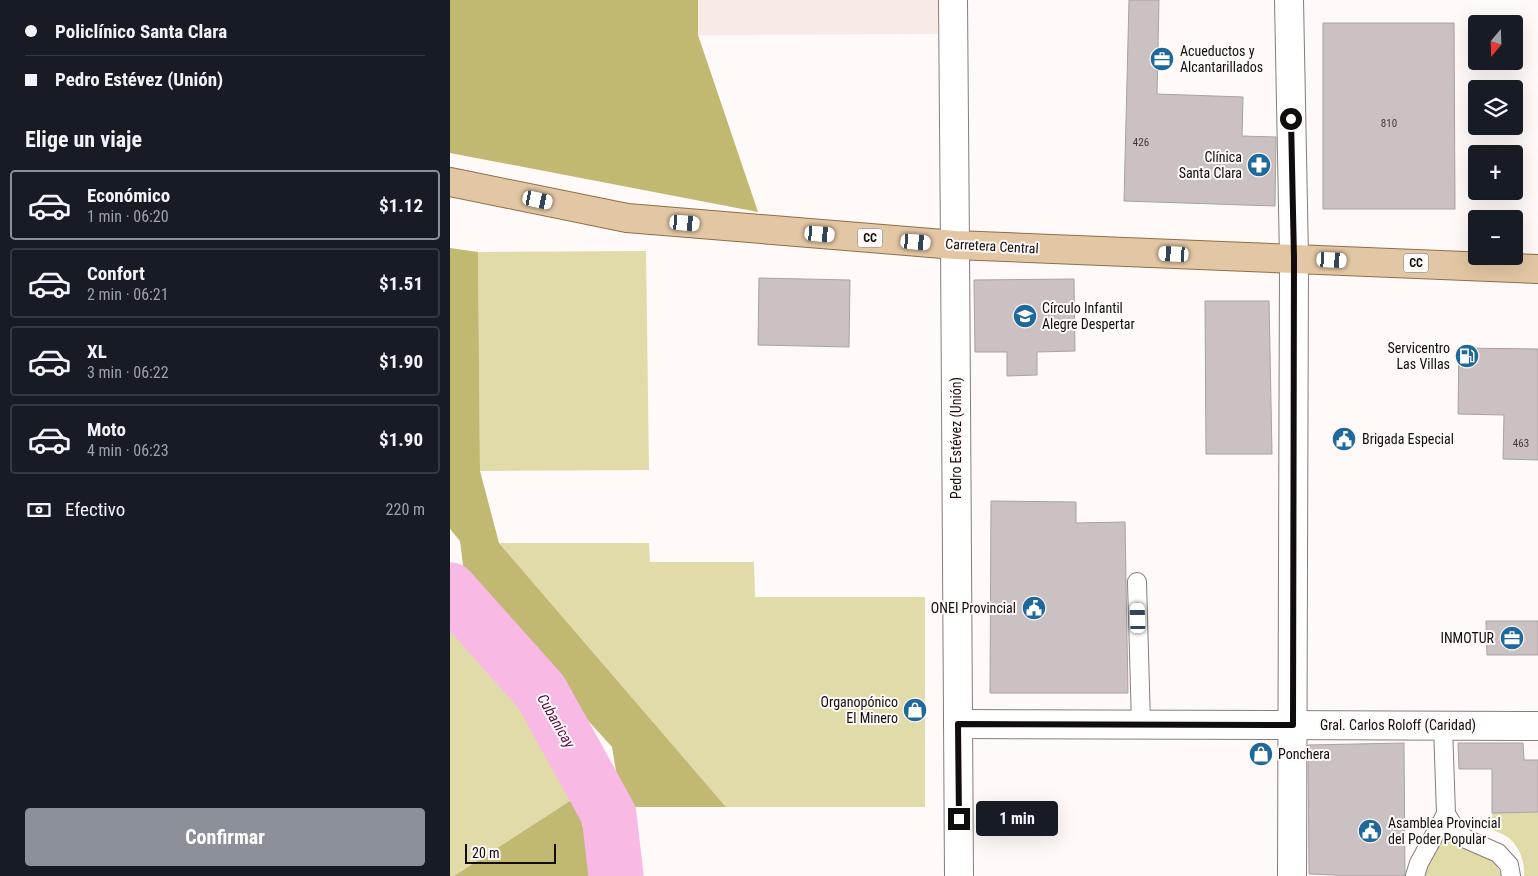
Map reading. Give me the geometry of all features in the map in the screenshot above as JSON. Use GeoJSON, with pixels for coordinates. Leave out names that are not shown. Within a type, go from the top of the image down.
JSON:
{"type":"FeatureCollection","features":[{"type":"Feature","properties":{"kind":"main road","name":"Carretera Central"},"geometry":{"type":"LineString","coordinates":[[450,182],[627,218],[955,245],[1538,269]]}},
{"type":"Feature","properties":{"kind":"street","name":"Pedro Estévez (Unión)"},"geometry":{"type":"LineString","coordinates":[[953,0],[959,876]]}},
{"type":"Feature","properties":{"kind":"street"},"geometry":{"type":"LineString","coordinates":[[1289,0],[1294,258],[1292,876]]}},
{"type":"Feature","properties":{"kind":"street","name":"Gral. Carlos Roloff (Caridad)"},"geometry":{"type":"LineString","coordinates":[[958,724],[1538,726]]}},
{"type":"Feature","properties":{"kind":"lane"},"geometry":{"type":"LineString","coordinates":[[1137,582],[1141,724]]}},
{"type":"Feature","properties":{"kind":"lane"},"geometry":{"type":"LineString","coordinates":[[1443,726],[1446,814],[1454,827],[1466,839],[1498,853],[1509,865],[1511,876]]}},
{"type":"Feature","properties":{"kind":"lane"},"geometry":{"type":"LineString","coordinates":[[1415,876],[1418,863],[1446,814]]}},
{"type":"Feature","properties":{"kind":"shaded area"},"geometry":{"type":"Polygon","coordinates":[[[450,0],[698,0],[698,35],[758,212],[450,153],[450,0]]]}},
{"type":"Feature","properties":{"kind":"shaded area"},"geometry":{"type":"Polygon","coordinates":[[[698,0],[938,0],[938,34],[698,35],[698,0]]]}},
{"type":"Feature","properties":{"kind":"shaded area"},"geometry":{"type":"Polygon","coordinates":[[[450,248],[478,252],[480,471],[499,543],[726,807],[622,807],[612,747],[565,695],[505,614],[464,573],[460,541],[450,529],[450,248]]]}},
{"type":"Feature","properties":{"kind":"shaded area"},"geometry":{"type":"Polygon","coordinates":[[[646,251],[649,470],[480,471],[478,252],[646,251]]]}},
{"type":"Feature","properties":{"kind":"shaded area"},"geometry":{"type":"Polygon","coordinates":[[[499,543],[649,543],[650,562],[754,562],[755,597],[925,597],[925,807],[726,807],[499,543]]]}},
{"type":"Feature","properties":{"kind":"shaded area"},"geometry":{"type":"Polygon","coordinates":[[[450,631],[525,713],[576,797],[454,876],[450,876],[450,631]]]}},
{"type":"Feature","properties":{"kind":"shaded area"},"geometry":{"type":"Polygon","coordinates":[[[576,797],[594,876],[454,876],[576,797]]]}},
{"type":"Feature","properties":{"kind":"shaded area"},"geometry":{"type":"Polygon","coordinates":[[[1538,812],[1538,876],[1524,876],[1523,861],[1517,847],[1506,836],[1492,830],[1492,813],[1538,812]]]}},
{"type":"Feature","properties":{"kind":"shaded area"},"geometry":{"type":"Polygon","coordinates":[[[1447,827],[1495,863],[1502,876],[1424,876],[1423,871],[1447,827]]]}},
{"type":"Feature","properties":{"kind":"building"},"geometry":{"type":"Polygon","coordinates":[[[1129,0],[1159,0],[1157,94],[1243,97],[1242,136],[1276,137],[1275,206],[1124,201],[1129,0]]]}},
{"type":"Feature","properties":{"kind":"building"},"geometry":{"type":"Polygon","coordinates":[[[1323,23],[1454,23],[1455,209],[1323,209],[1323,23]]]}},
{"type":"Feature","properties":{"kind":"building"},"geometry":{"type":"Polygon","coordinates":[[[759,278],[850,280],[849,347],[758,345],[759,278]]]}},
{"type":"Feature","properties":{"kind":"building","name":"Círculo Infantil Alegre Despertar"},"geometry":{"type":"Polygon","coordinates":[[[1074,279],[1075,351],[1037,352],[1037,375],[1007,376],[1007,352],[975,352],[974,280],[1074,279]]]}},
{"type":"Feature","properties":{"kind":"building"},"geometry":{"type":"Polygon","coordinates":[[[1205,301],[1269,301],[1272,454],[1206,454],[1205,301]]]}},
{"type":"Feature","properties":{"kind":"building"},"geometry":{"type":"Polygon","coordinates":[[[1459,348],[1538,349],[1538,460],[1503,459],[1504,415],[1458,414],[1459,348]]]}},
{"type":"Feature","properties":{"kind":"building","name":"ONEI Provincial"},"geometry":{"type":"Polygon","coordinates":[[[991,501],[1076,502],[1076,523],[1125,522],[1128,693],[990,693],[991,501]]]}},
{"type":"Feature","properties":{"kind":"building","name":"INMOTUR"},"geometry":{"type":"Polygon","coordinates":[[[1486,621],[1538,621],[1538,655],[1487,655],[1486,621]]]}},
{"type":"Feature","properties":{"kind":"building"},"geometry":{"type":"Polygon","coordinates":[[[1404,743],[1405,876],[1309,874],[1308,745],[1404,743]]]}},
{"type":"Feature","properties":{"kind":"building"},"geometry":{"type":"Polygon","coordinates":[[[1458,743],[1523,743],[1524,760],[1538,760],[1538,812],[1492,813],[1492,769],[1459,769],[1458,743]]]}},
{"type":"Feature","properties":{"kind":"waterway","name":"Cubanicay"},"geometry":{"type":"LineString","coordinates":[[450,590],[541,692],[609,815],[616,876]]}},
{"type":"Feature","properties":{"kind":"place","name":"Acueductos y Alcantarillados"},"geometry":{"type":"Point","coordinates":[1162,59]}},
{"type":"Feature","properties":{"kind":"place","name":"Clínica Santa Clara"},"geometry":{"type":"Point","coordinates":[1259,165]}},
{"type":"Feature","properties":{"kind":"place","name":"Círculo Infantil Alegre Despertar"},"geometry":{"type":"Point","coordinates":[1025,316]}},
{"type":"Feature","properties":{"kind":"place","name":"Servicentro Las Villas"},"geometry":{"type":"Point","coordinates":[1467,356]}},
{"type":"Feature","properties":{"kind":"place","name":"Brigada Especial"},"geometry":{"type":"Point","coordinates":[1344,439]}},
{"type":"Feature","properties":{"kind":"place","name":"ONEI Provincial"},"geometry":{"type":"Point","coordinates":[1034,608]}},
{"type":"Feature","properties":{"kind":"place","name":"INMOTUR"},"geometry":{"type":"Point","coordinates":[1512,638]}},
{"type":"Feature","properties":{"kind":"place","name":"Organopónico El Minero"},"geometry":{"type":"Point","coordinates":[915,710]}},
{"type":"Feature","properties":{"kind":"place","name":"Ponchera"},"geometry":{"type":"Point","coordinates":[1261,754]}},
{"type":"Feature","properties":{"kind":"place","name":"Asamblea Provincial del Poder Popular"},"geometry":{"type":"Point","coordinates":[1370,831]}},
{"type":"Feature","properties":{"kind":"route"},"geometry":{"type":"LineString","coordinates":[[959,819],[958,724],[1293,725],[1294,258],[1291,119]]}}]}
